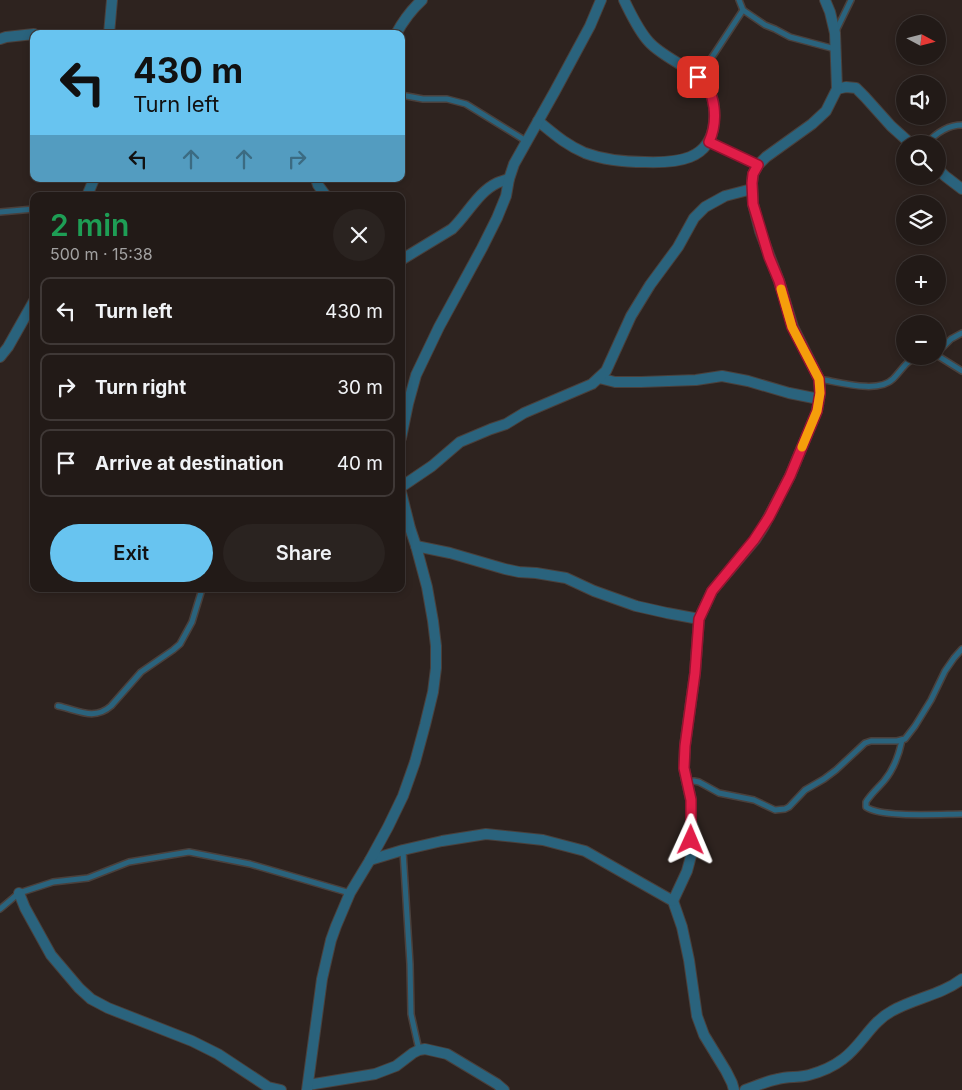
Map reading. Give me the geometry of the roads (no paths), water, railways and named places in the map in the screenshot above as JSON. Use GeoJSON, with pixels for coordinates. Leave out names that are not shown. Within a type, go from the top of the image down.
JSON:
{"type":"FeatureCollection","features":[{"type":"Feature","properties":{"kind":"street"},"geometry":{"type":"LineString","coordinates":[[110,30],[112,0]]}},
{"type":"Feature","properties":{"kind":"street"},"geometry":{"type":"LineString","coordinates":[[398,30],[413,8],[422,0]]}},
{"type":"Feature","properties":{"kind":"street"},"geometry":{"type":"LineString","coordinates":[[405,419],[416,375],[439,327],[497,218],[506,196],[514,164],[590,26],[601,0]]}},
{"type":"Feature","properties":{"kind":"street"},"geometry":{"type":"LineString","coordinates":[[538,121],[567,145],[608,160],[661,163],[679,161],[690,157],[709,142],[713,132],[714,118],[713,101],[709,89],[703,80],[670,59],[650,43],[624,0]]}},
{"type":"Feature","properties":{"kind":"street"},"geometry":{"type":"LineString","coordinates":[[673,901],[687,871],[691,856],[691,800],[684,768],[699,619],[712,591],[754,540],[767,520],[796,462],[817,411],[820,393],[819,379],[792,327],[779,281],[760,230],[753,204],[752,189],[753,174],[758,165],[826,111],[838,89],[835,33],[825,0]]}},
{"type":"Feature","properties":{"kind":"street"},"geometry":{"type":"LineString","coordinates":[[0,39],[30,34]]}},
{"type":"Feature","properties":{"kind":"street"},"geometry":{"type":"LineString","coordinates":[[838,89],[846,87],[856,88],[901,135]]}},
{"type":"Feature","properties":{"kind":"street"},"geometry":{"type":"LineString","coordinates":[[946,177],[962,189]]}},
{"type":"Feature","properties":{"kind":"street"},"geometry":{"type":"LineString","coordinates":[[405,258],[452,229],[488,189],[496,183],[509,179]]}},
{"type":"Feature","properties":{"kind":"street"},"geometry":{"type":"LineString","coordinates":[[405,484],[432,466],[460,442],[506,424],[524,413],[592,384],[606,371],[631,316],[678,247],[694,218],[705,207],[725,196],[752,189]]}},
{"type":"Feature","properties":{"kind":"street"},"geometry":{"type":"LineString","coordinates":[[0,357],[8,348],[30,308]]}},
{"type":"Feature","properties":{"kind":"street"},"geometry":{"type":"LineString","coordinates":[[599,378],[615,382],[668,382],[722,376],[819,399]]}},
{"type":"Feature","properties":{"kind":"street"},"geometry":{"type":"LineString","coordinates":[[405,508],[427,587],[436,646],[433,692],[415,762],[403,796],[370,860],[350,893],[331,940],[322,979],[308,1087],[375,1074],[396,1066],[419,1050],[431,1049],[447,1054],[504,1090]]}},
{"type":"Feature","properties":{"kind":"street"},"geometry":{"type":"LineString","coordinates":[[416,546],[450,553],[519,572],[566,578],[594,591],[636,606],[699,619]]}},
{"type":"Feature","properties":{"kind":"street"},"geometry":{"type":"LineString","coordinates":[[370,860],[442,841],[486,834],[543,840],[585,851],[673,901],[682,927],[689,960],[697,1016],[704,1035],[726,1071],[734,1090]]}},
{"type":"Feature","properties":{"kind":"street"},"geometry":{"type":"LineString","coordinates":[[19,893],[25,908],[51,955],[91,999],[108,1008],[201,1045],[268,1086],[280,1090]]}},
{"type":"Feature","properties":{"kind":"street"},"geometry":{"type":"LineString","coordinates":[[745,1090],[777,1079],[808,1075],[831,1067],[853,1051],[883,1016],[914,1000],[944,990],[962,979]]}},
{"type":"Feature","properties":{"kind":"lane"},"geometry":{"type":"LineString","coordinates":[[739,0],[743,10],[765,25],[790,37],[836,50]]}},
{"type":"Feature","properties":{"kind":"lane"},"geometry":{"type":"LineString","coordinates":[[835,33],[851,0]]}},
{"type":"Feature","properties":{"kind":"lane"},"geometry":{"type":"LineString","coordinates":[[698,77],[743,10]]}},
{"type":"Feature","properties":{"kind":"lane"},"geometry":{"type":"LineString","coordinates":[[405,96],[423,99],[447,99],[466,104],[526,141]]}},
{"type":"Feature","properties":{"kind":"lane"},"geometry":{"type":"LineString","coordinates":[[936,135],[951,126],[962,125]]}},
{"type":"Feature","properties":{"kind":"lane"},"geometry":{"type":"LineString","coordinates":[[709,142],[758,165]]}},
{"type":"Feature","properties":{"kind":"lane"},"geometry":{"type":"LineString","coordinates":[[0,212],[30,209]]}},
{"type":"Feature","properties":{"kind":"lane"},"geometry":{"type":"LineString","coordinates":[[946,344],[962,333]]}},
{"type":"Feature","properties":{"kind":"lane"},"geometry":{"type":"LineString","coordinates":[[946,361],[962,371]]}},
{"type":"Feature","properties":{"kind":"lane"},"geometry":{"type":"LineString","coordinates":[[819,379],[866,387],[882,385],[892,380],[903,365]]}},
{"type":"Feature","properties":{"kind":"lane"},"geometry":{"type":"LineString","coordinates":[[58,706],[90,714],[101,713],[112,706],[141,672],[180,644],[192,622],[201,592]]}},
{"type":"Feature","properties":{"kind":"lane"},"geometry":{"type":"LineString","coordinates":[[687,782],[699,782],[719,792],[754,800],[775,810],[785,809],[805,790],[836,770],[865,743],[871,740],[897,742],[909,734],[931,700],[945,671],[962,650]]}},
{"type":"Feature","properties":{"kind":"lane"},"geometry":{"type":"LineString","coordinates":[[902,740],[894,767],[866,802],[866,807],[872,810],[903,814],[962,814]]}},
{"type":"Feature","properties":{"kind":"lane"},"geometry":{"type":"LineString","coordinates":[[403,850],[411,1014],[419,1050]]}},
{"type":"Feature","properties":{"kind":"lane"},"geometry":{"type":"LineString","coordinates":[[0,909],[19,893],[53,882],[88,878],[129,862],[189,852],[250,864],[350,893]]}}]}
